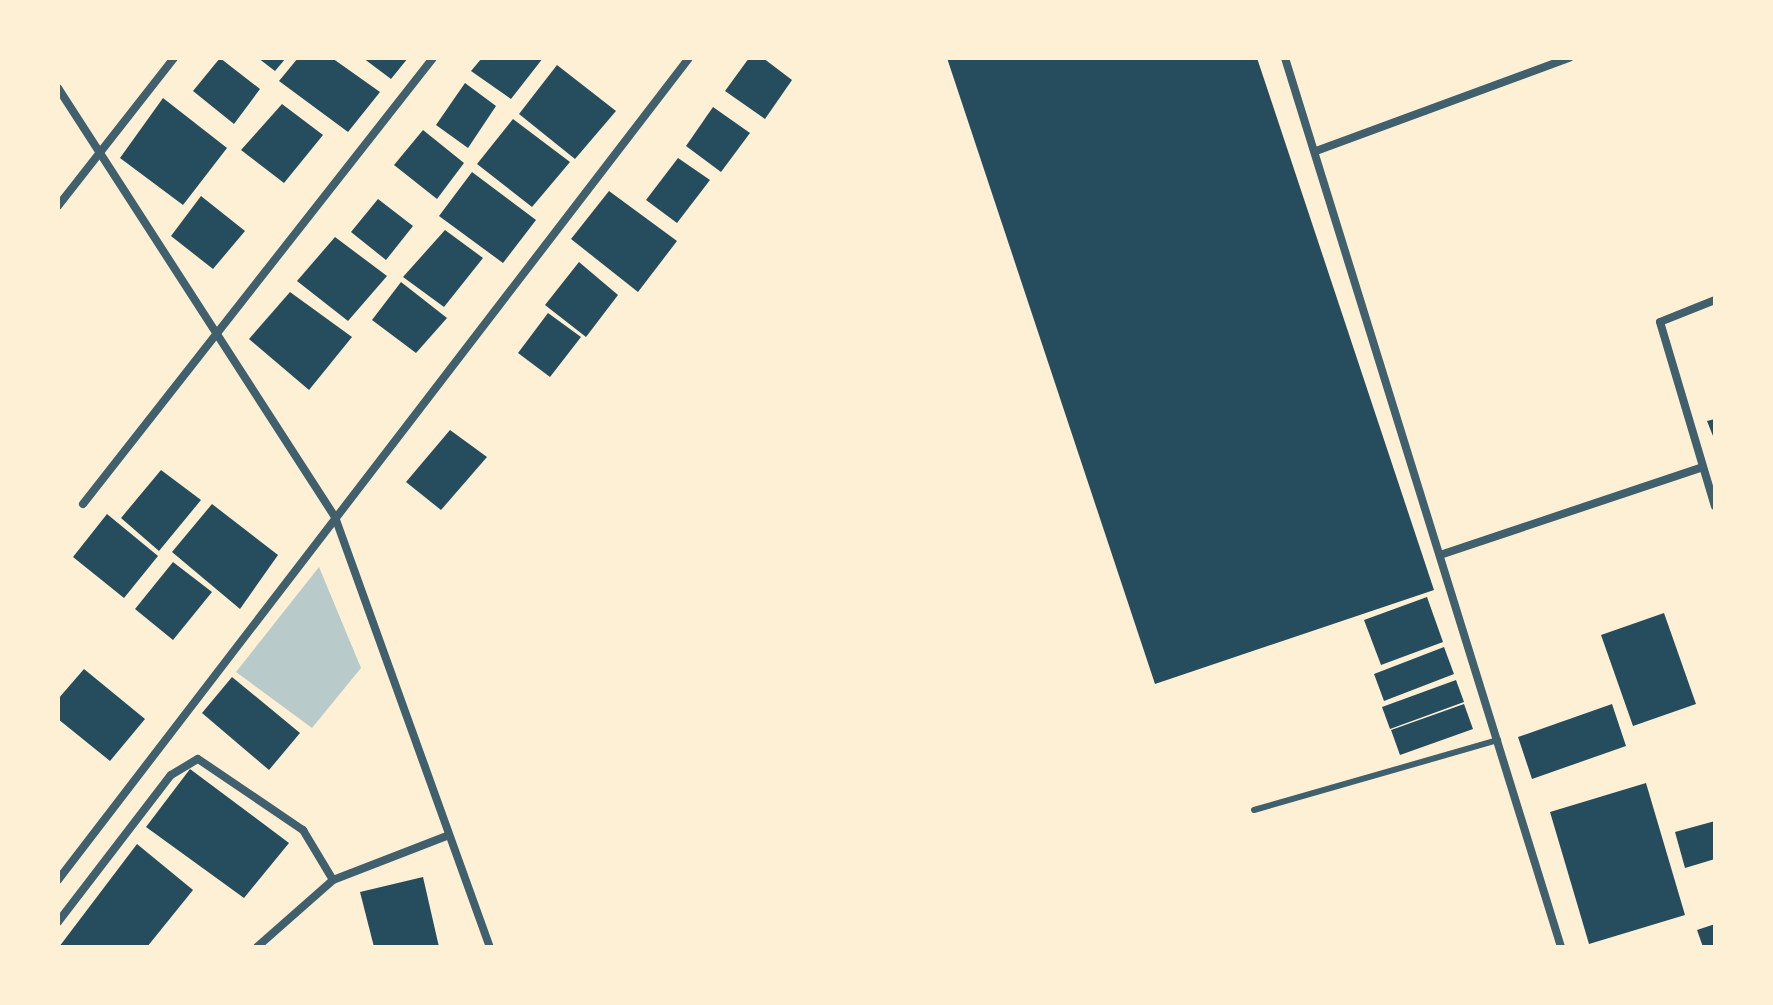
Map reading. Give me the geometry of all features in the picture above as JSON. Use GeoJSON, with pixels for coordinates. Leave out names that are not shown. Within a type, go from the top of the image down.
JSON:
{"type":"FeatureCollection","features":[{"type":"Feature","properties":{"kind":"street"},"geometry":{"type":"LineString","coordinates":[[58,206],[174,58]]}},
{"type":"Feature","properties":{"kind":"street"},"geometry":{"type":"LineString","coordinates":[[83,504],[213,333],[433,58]]}},
{"type":"Feature","properties":{"kind":"street"},"geometry":{"type":"LineString","coordinates":[[58,880],[689,58]]}},
{"type":"Feature","properties":{"kind":"street"},"geometry":{"type":"LineString","coordinates":[[1285,58],[1561,947]]}},
{"type":"Feature","properties":{"kind":"street"},"geometry":{"type":"LineString","coordinates":[[1316,151],[1569,58]]}},
{"type":"Feature","properties":{"kind":"street"},"geometry":{"type":"LineString","coordinates":[[58,88],[102,151],[213,333],[335,517],[490,947]]}},
{"type":"Feature","properties":{"kind":"street"},"geometry":{"type":"LineString","coordinates":[[1715,300],[1660,322],[1715,506]]}},
{"type":"Feature","properties":{"kind":"street"},"geometry":{"type":"LineString","coordinates":[[1440,555],[1703,467]]}},
{"type":"Feature","properties":{"kind":"street"},"geometry":{"type":"LineString","coordinates":[[58,922],[171,775],[198,759],[303,830],[333,880]]}},
{"type":"Feature","properties":{"kind":"street"},"geometry":{"type":"LineString","coordinates":[[257,947],[333,880],[449,835]]}},
{"type":"Feature","properties":{"kind":"lane"},"geometry":{"type":"LineString","coordinates":[[1254,810],[1498,740]]}},
{"type":"Feature","properties":{"kind":"shaded area"},"geometry":{"type":"Polygon","coordinates":[[[319,567],[361,668],[312,728],[236,672],[319,567]]]}},
{"type":"Feature","properties":{"kind":"building"},"geometry":{"type":"Polygon","coordinates":[[[220,58],[260,89],[234,124],[193,91],[220,58]]]}},
{"type":"Feature","properties":{"kind":"building"},"geometry":{"type":"Polygon","coordinates":[[[258,58],[286,58],[275,71],[258,58]]]}},
{"type":"Feature","properties":{"kind":"building"},"geometry":{"type":"Polygon","coordinates":[[[298,58],[332,58],[380,92],[348,132],[279,81],[298,58]]]}},
{"type":"Feature","properties":{"kind":"building"},"geometry":{"type":"Polygon","coordinates":[[[363,58],[408,58],[391,79],[363,58]]]}},
{"type":"Feature","properties":{"kind":"building"},"geometry":{"type":"Polygon","coordinates":[[[482,58],[543,58],[511,99],[471,71],[482,58]]]}},
{"type":"Feature","properties":{"kind":"building"},"geometry":{"type":"Polygon","coordinates":[[[749,58],[763,58],[792,80],[765,119],[725,91],[749,58]]]}},
{"type":"Feature","properties":{"kind":"building"},"geometry":{"type":"Polygon","coordinates":[[[947,58],[1257,58],[1434,590],[1155,684],[947,58]]]}},
{"type":"Feature","properties":{"kind":"building"},"geometry":{"type":"Polygon","coordinates":[[[557,65],[616,111],[575,159],[519,114],[557,65]]]}},
{"type":"Feature","properties":{"kind":"building"},"geometry":{"type":"Polygon","coordinates":[[[465,83],[496,106],[468,148],[436,125],[465,83]]]}},
{"type":"Feature","properties":{"kind":"building"},"geometry":{"type":"Polygon","coordinates":[[[163,98],[227,148],[183,205],[120,158],[163,98]]]}},
{"type":"Feature","properties":{"kind":"building"},"geometry":{"type":"Polygon","coordinates":[[[282,104],[323,135],[284,183],[241,150],[282,104]]]}},
{"type":"Feature","properties":{"kind":"building"},"geometry":{"type":"Polygon","coordinates":[[[713,107],[750,133],[721,172],[686,146],[713,107]]]}},
{"type":"Feature","properties":{"kind":"building"},"geometry":{"type":"Polygon","coordinates":[[[513,119],[570,162],[532,207],[477,164],[513,119]]]}},
{"type":"Feature","properties":{"kind":"building"},"geometry":{"type":"Polygon","coordinates":[[[423,130],[464,163],[437,199],[394,165],[423,130]]]}},
{"type":"Feature","properties":{"kind":"building"},"geometry":{"type":"Polygon","coordinates":[[[678,158],[710,180],[677,223],[646,200],[678,158]]]}},
{"type":"Feature","properties":{"kind":"building"},"geometry":{"type":"Polygon","coordinates":[[[472,172],[536,220],[503,263],[439,216],[472,172]]]}},
{"type":"Feature","properties":{"kind":"building"},"geometry":{"type":"Polygon","coordinates":[[[609,191],[677,241],[638,292],[571,239],[609,191]]]}},
{"type":"Feature","properties":{"kind":"building"},"geometry":{"type":"Polygon","coordinates":[[[201,196],[245,231],[213,269],[171,236],[201,196]]]}},
{"type":"Feature","properties":{"kind":"building"},"geometry":{"type":"Polygon","coordinates":[[[378,199],[413,226],[386,260],[351,232],[378,199]]]}},
{"type":"Feature","properties":{"kind":"building"},"geometry":{"type":"Polygon","coordinates":[[[445,230],[483,258],[444,307],[403,277],[445,230]]]}},
{"type":"Feature","properties":{"kind":"building"},"geometry":{"type":"Polygon","coordinates":[[[335,237],[387,276],[348,321],[297,281],[335,237]]]}},
{"type":"Feature","properties":{"kind":"building"},"geometry":{"type":"Polygon","coordinates":[[[579,262],[618,295],[586,337],[545,305],[579,262]]]}},
{"type":"Feature","properties":{"kind":"building"},"geometry":{"type":"Polygon","coordinates":[[[401,282],[447,318],[416,353],[372,320],[401,282]]]}},
{"type":"Feature","properties":{"kind":"building"},"geometry":{"type":"Polygon","coordinates":[[[290,292],[352,337],[309,390],[249,339],[290,292]]]}},
{"type":"Feature","properties":{"kind":"building"},"geometry":{"type":"Polygon","coordinates":[[[548,313],[581,337],[550,377],[518,353],[548,313]]]}},
{"type":"Feature","properties":{"kind":"building"},"geometry":{"type":"Polygon","coordinates":[[[1715,419],[1715,441],[1707,421],[1715,419]]]}},
{"type":"Feature","properties":{"kind":"building"},"geometry":{"type":"Polygon","coordinates":[[[450,430],[487,457],[441,510],[406,482],[450,430]]]}},
{"type":"Feature","properties":{"kind":"building"},"geometry":{"type":"Polygon","coordinates":[[[161,470],[201,500],[159,551],[121,518],[161,470]]]}},
{"type":"Feature","properties":{"kind":"building"},"geometry":{"type":"Polygon","coordinates":[[[212,504],[278,555],[240,609],[172,552],[212,504]]]}},
{"type":"Feature","properties":{"kind":"building"},"geometry":{"type":"Polygon","coordinates":[[[107,514],[158,556],[124,598],[73,557],[107,514]]]}},
{"type":"Feature","properties":{"kind":"building"},"geometry":{"type":"Polygon","coordinates":[[[173,562],[212,592],[173,640],[135,609],[173,562]]]}},
{"type":"Feature","properties":{"kind":"building"},"geometry":{"type":"Polygon","coordinates":[[[1427,597],[1443,642],[1381,665],[1364,620],[1427,597]]]}},
{"type":"Feature","properties":{"kind":"building"},"geometry":{"type":"Polygon","coordinates":[[[1664,613],[1696,704],[1633,726],[1601,635],[1664,613]]]}},
{"type":"Feature","properties":{"kind":"building"},"geometry":{"type":"Polygon","coordinates":[[[1444,647],[1454,674],[1384,701],[1374,674],[1444,647]]]}},
{"type":"Feature","properties":{"kind":"building"},"geometry":{"type":"Polygon","coordinates":[[[84,669],[145,719],[110,761],[58,719],[58,699],[84,669]]]}},
{"type":"Feature","properties":{"kind":"building"},"geometry":{"type":"Polygon","coordinates":[[[232,677],[300,733],[269,770],[202,713],[232,677]]]}},
{"type":"Feature","properties":{"kind":"building"},"geometry":{"type":"Polygon","coordinates":[[[1456,680],[1464,702],[1390,729],[1382,707],[1456,680]]]}},
{"type":"Feature","properties":{"kind":"building"},"geometry":{"type":"Polygon","coordinates":[[[1464,704],[1473,729],[1400,755],[1391,730],[1464,704]]]}},
{"type":"Feature","properties":{"kind":"building"},"geometry":{"type":"Polygon","coordinates":[[[1612,704],[1626,746],[1532,779],[1518,737],[1612,704]]]}},
{"type":"Feature","properties":{"kind":"building"},"geometry":{"type":"Polygon","coordinates":[[[190,769],[289,843],[244,898],[146,827],[190,769]]]}},
{"type":"Feature","properties":{"kind":"building"},"geometry":{"type":"Polygon","coordinates":[[[1646,783],[1685,915],[1589,944],[1550,812],[1646,783]]]}},
{"type":"Feature","properties":{"kind":"building"},"geometry":{"type":"Polygon","coordinates":[[[1715,821],[1715,859],[1685,868],[1675,832],[1715,821]]]}},
{"type":"Feature","properties":{"kind":"building"},"geometry":{"type":"Polygon","coordinates":[[[137,844],[193,890],[147,947],[59,947],[137,844]]]}},
{"type":"Feature","properties":{"kind":"building"},"geometry":{"type":"Polygon","coordinates":[[[423,877],[439,947],[374,947],[360,892],[423,877]]]}},
{"type":"Feature","properties":{"kind":"building"},"geometry":{"type":"Polygon","coordinates":[[[1715,924],[1715,947],[1703,947],[1697,930],[1715,924]]]}}]}
